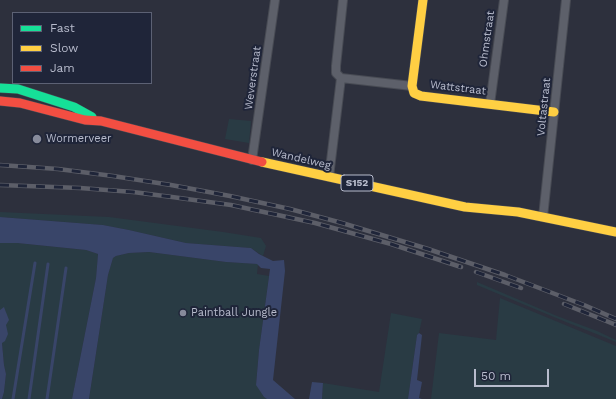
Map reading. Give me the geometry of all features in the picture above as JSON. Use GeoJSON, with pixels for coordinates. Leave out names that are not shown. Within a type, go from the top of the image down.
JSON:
{"type":"FeatureCollection","features":[{"type":"Feature","properties":{"kind":"main road"},"geometry":{"type":"LineString","coordinates":[[412,86],[423,0]]}},
{"type":"Feature","properties":{"kind":"main road","name":"Wattstraat"},"geometry":{"type":"LineString","coordinates":[[412,86],[414,93],[421,96],[554,112]]}},
{"type":"Feature","properties":{"kind":"main road","name":"Wandelweg"},"geometry":{"type":"LineString","coordinates":[[0,88],[18,89],[74,107],[101,121]]}},
{"type":"Feature","properties":{"kind":"main road","name":"Wandelweg"},"geometry":{"type":"LineString","coordinates":[[0,101],[20,103],[85,120],[101,121],[252,160],[465,207],[518,212],[616,232]]}},
{"type":"Feature","properties":{"kind":"street","name":"Weverstraat"},"geometry":{"type":"LineString","coordinates":[[252,160],[275,0]]}},
{"type":"Feature","properties":{"kind":"street"},"geometry":{"type":"LineString","coordinates":[[343,0],[336,73],[341,78],[412,86]]}},
{"type":"Feature","properties":{"kind":"street","name":"Ohmstraat"},"geometry":{"type":"LineString","coordinates":[[490,104],[504,0]]}},
{"type":"Feature","properties":{"kind":"street","name":"Voltastraat"},"geometry":{"type":"LineString","coordinates":[[543,217],[566,0]]}},
{"type":"Feature","properties":{"kind":"street"},"geometry":{"type":"LineString","coordinates":[[329,177],[341,78]]}},
{"type":"Feature","properties":{"kind":"shaded area"},"geometry":{"type":"Polygon","coordinates":[[[229,119],[251,121],[249,143],[225,139],[229,119]]]}},
{"type":"Feature","properties":{"kind":"shaded area"},"geometry":{"type":"Polygon","coordinates":[[[0,212],[109,217],[261,238],[266,246],[263,256],[251,248],[186,243],[103,225],[0,217],[0,212]]]}},
{"type":"Feature","properties":{"kind":"shaded area"},"geometry":{"type":"Polygon","coordinates":[[[0,243],[17,243],[86,250],[98,254],[96,278],[72,399],[2,399],[6,374],[2,343],[6,325],[6,313],[4,308],[0,310],[0,243]]]}},
{"type":"Feature","properties":{"kind":"shaded area","name":"Paintball Jungle"},"geometry":{"type":"Polygon","coordinates":[[[149,252],[226,262],[258,264],[257,274],[269,276],[256,384],[264,397],[269,399],[89,399],[108,275],[113,258],[129,253],[149,252]]]}},
{"type":"Feature","properties":{"kind":"shaded area"},"geometry":{"type":"Polygon","coordinates":[[[477,282],[557,316],[597,331],[616,340],[616,342],[477,285],[477,282]]]}},
{"type":"Feature","properties":{"kind":"shaded area"},"geometry":{"type":"Polygon","coordinates":[[[500,298],[616,346],[616,399],[431,399],[439,333],[496,340],[500,298]]]}},
{"type":"Feature","properties":{"kind":"shaded area"},"geometry":{"type":"Polygon","coordinates":[[[391,313],[422,319],[419,333],[417,335],[408,399],[322,399],[323,383],[379,392],[391,313]]]}},
{"type":"Feature","properties":{"kind":"water"},"geometry":{"type":"Polygon","coordinates":[[[0,217],[103,225],[186,243],[251,248],[273,261],[284,260],[285,271],[273,380],[295,399],[267,399],[256,385],[259,350],[270,269],[261,268],[257,264],[226,262],[149,252],[129,253],[113,258],[108,275],[89,399],[72,399],[96,278],[98,254],[86,250],[17,243],[0,243],[0,217]]]}},
{"type":"Feature","properties":{"kind":"water"},"geometry":{"type":"Polygon","coordinates":[[[4,307],[9,320],[6,325],[8,334],[5,341],[2,343],[6,374],[4,392],[2,399],[0,399],[0,310],[4,307]]]}},
{"type":"Feature","properties":{"kind":"water"},"geometry":{"type":"Polygon","coordinates":[[[419,333],[422,335],[417,380],[422,382],[419,398],[422,399],[408,399],[417,335],[419,333]]]}},
{"type":"Feature","properties":{"kind":"water"},"geometry":{"type":"Polygon","coordinates":[[[312,382],[323,383],[322,399],[309,399],[312,382]]]}},
{"type":"Feature","properties":{"kind":"waterway"},"geometry":{"type":"LineString","coordinates":[[13,399],[35,263]]}},
{"type":"Feature","properties":{"kind":"waterway"},"geometry":{"type":"LineString","coordinates":[[29,399],[48,264]]}},
{"type":"Feature","properties":{"kind":"waterway"},"geometry":{"type":"LineString","coordinates":[[47,399],[66,268]]}},
{"type":"Feature","properties":{"kind":"railway"},"geometry":{"type":"LineString","coordinates":[[0,165],[58,169],[113,176],[171,185],[290,209],[428,249],[505,275],[584,305],[616,319]]}},
{"type":"Feature","properties":{"kind":"railway"},"geometry":{"type":"LineString","coordinates":[[0,185],[80,188],[133,192],[231,205],[315,223],[391,244],[461,267]]}},
{"type":"Feature","properties":{"kind":"railway"},"geometry":{"type":"LineString","coordinates":[[476,272],[521,288]]}},
{"type":"Feature","properties":{"kind":"railway"},"geometry":{"type":"LineString","coordinates":[[564,304],[616,325]]}},
{"type":"Feature","properties":{"kind":"traffic: fast"},"geometry":{"type":"LineString","coordinates":[[0,88],[18,89],[74,107],[92,117]]}},
{"type":"Feature","properties":{"kind":"traffic: slow"},"geometry":{"type":"LineString","coordinates":[[423,0],[412,86],[414,93],[421,96],[554,112]]}},
{"type":"Feature","properties":{"kind":"traffic: slow"},"geometry":{"type":"LineString","coordinates":[[262,162],[465,207],[518,212],[616,232]]}},
{"type":"Feature","properties":{"kind":"traffic: jam"},"geometry":{"type":"LineString","coordinates":[[0,101],[20,103],[85,120],[101,121],[262,162]]}},
{"type":"Feature","properties":{"kind":"place","name":"Wormerveer"},"geometry":{"type":"Point","coordinates":[37,139]}},
{"type":"Feature","properties":{"kind":"place","name":"Paintball Jungle"},"geometry":{"type":"Point","coordinates":[183,313]}}]}
